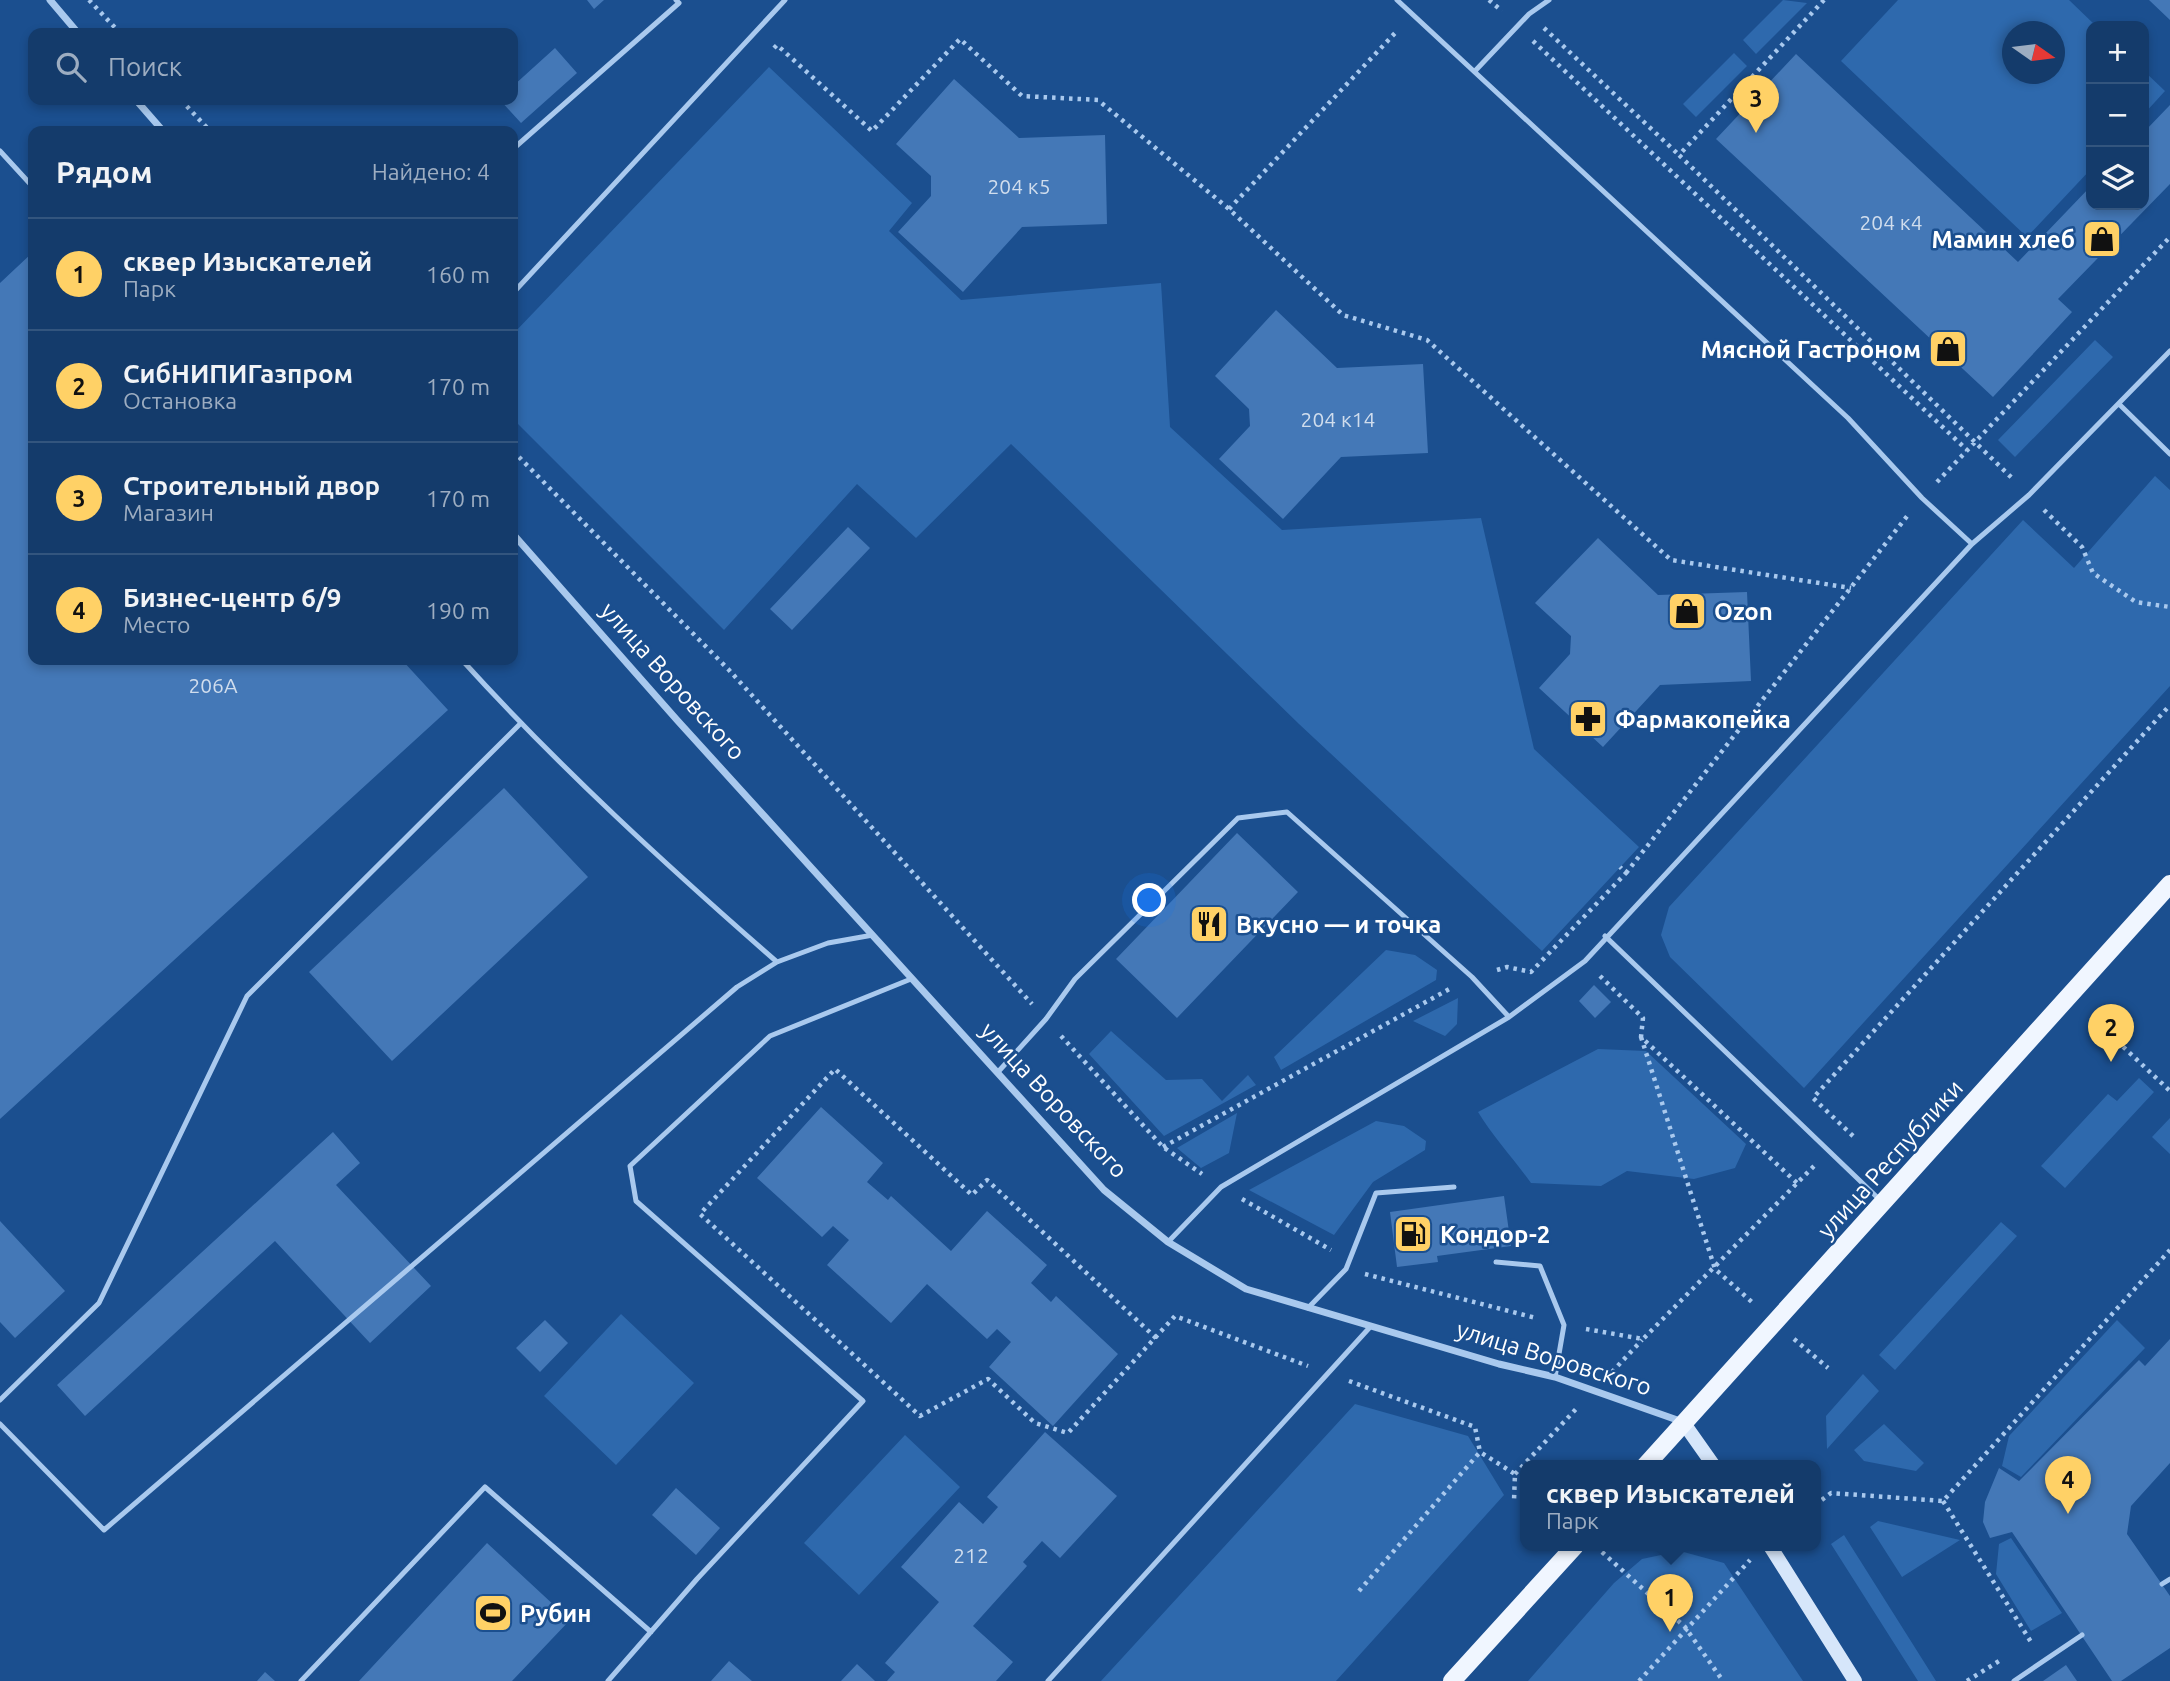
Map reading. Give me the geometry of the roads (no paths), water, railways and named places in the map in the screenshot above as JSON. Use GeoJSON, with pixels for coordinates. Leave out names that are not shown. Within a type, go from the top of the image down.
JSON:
{"type":"FeatureCollection","features":[{"type":"Feature","properties":{"kind":"main road","name":"улица Республики"},"geometry":{"type":"LineString","coordinates":[[1650,1460],[2170,884]]}},
{"type":"Feature","properties":{"kind":"main road"},"geometry":{"type":"LineString","coordinates":[[1452,1681],[1570,1551]]}},
{"type":"Feature","properties":{"kind":"street"},"geometry":{"type":"LineString","coordinates":[[50,0],[74,28]]}},
{"type":"Feature","properties":{"kind":"street"},"geometry":{"type":"LineString","coordinates":[[140,105],[159,126]]}},
{"type":"Feature","properties":{"kind":"street","name":"улица Воровского"},"geometry":{"type":"LineString","coordinates":[[518,540],[677,720],[1104,1190],[1168,1241],[1245,1289],[1555,1377],[1683,1422]]}},
{"type":"Feature","properties":{"kind":"street"},"geometry":{"type":"LineString","coordinates":[[1683,1422],[1710,1460]]}},
{"type":"Feature","properties":{"kind":"street"},"geometry":{"type":"LineString","coordinates":[[1773,1551],[1855,1681]]}},
{"type":"Feature","properties":{"kind":"lane"},"geometry":{"type":"LineString","coordinates":[[518,145],[679,3],[676,0]]}},
{"type":"Feature","properties":{"kind":"lane"},"geometry":{"type":"LineString","coordinates":[[518,288],[785,0]]}},
{"type":"Feature","properties":{"kind":"lane"},"geometry":{"type":"LineString","coordinates":[[1397,0],[1848,418],[1922,498],[1972,544]]}},
{"type":"Feature","properties":{"kind":"lane"},"geometry":{"type":"LineString","coordinates":[[1475,71],[1529,14],[1549,0]]}},
{"type":"Feature","properties":{"kind":"lane"},"geometry":{"type":"LineString","coordinates":[[0,150],[28,181]]}},
{"type":"Feature","properties":{"kind":"lane"},"geometry":{"type":"LineString","coordinates":[[1168,1241],[1221,1187],[1509,1017],[1585,961],[1605,936],[1972,544],[2029,495],[2170,351]]}},
{"type":"Feature","properties":{"kind":"lane"},"geometry":{"type":"LineString","coordinates":[[2119,404],[2170,454]]}},
{"type":"Feature","properties":{"kind":"lane"},"geometry":{"type":"LineString","coordinates":[[467,665],[520,724],[684,881],[777,962]]}},
{"type":"Feature","properties":{"kind":"lane"},"geometry":{"type":"LineString","coordinates":[[0,1400],[99,1303],[247,996],[520,724]]}},
{"type":"Feature","properties":{"kind":"lane"},"geometry":{"type":"LineString","coordinates":[[998,1072],[1046,1019],[1076,979],[1238,818],[1287,812],[1472,977],[1509,1017]]}},
{"type":"Feature","properties":{"kind":"lane"},"geometry":{"type":"LineString","coordinates":[[0,1424],[104,1530],[737,987],[777,962],[828,943],[873,935]]}},
{"type":"Feature","properties":{"kind":"lane"},"geometry":{"type":"LineString","coordinates":[[1605,936],[1883,1203]]}},
{"type":"Feature","properties":{"kind":"lane"},"geometry":{"type":"LineString","coordinates":[[608,1681],[697,1579],[863,1401],[636,1201],[630,1166],[770,1036],[911,979]]}},
{"type":"Feature","properties":{"kind":"lane"},"geometry":{"type":"LineString","coordinates":[[1308,1308],[1346,1269],[1376,1193],[1454,1187]]}},
{"type":"Feature","properties":{"kind":"lane"},"geometry":{"type":"LineString","coordinates":[[1496,1262],[1540,1266],[1564,1325],[1555,1377]]}},
{"type":"Feature","properties":{"kind":"lane"},"geometry":{"type":"LineString","coordinates":[[1048,1681],[1371,1326]]}},
{"type":"Feature","properties":{"kind":"lane"},"geometry":{"type":"LineString","coordinates":[[301,1681],[485,1487],[651,1632]]}},
{"type":"Feature","properties":{"kind":"lane"},"geometry":{"type":"LineString","coordinates":[[2162,1584],[2170,1579]]}},
{"type":"Feature","properties":{"kind":"lane"},"geometry":{"type":"LineString","coordinates":[[2014,1681],[2082,1635]]}},
{"type":"Feature","properties":{"kind":"place","name":"Строительный двор"},"geometry":{"type":"Point","coordinates":[1756,133]}},
{"type":"Feature","properties":{"kind":"place","name":"Мамин хлеб"},"geometry":{"type":"Point","coordinates":[2102,239]}},
{"type":"Feature","properties":{"kind":"place","name":"Мясной Гастроном"},"geometry":{"type":"Point","coordinates":[1948,349]}},
{"type":"Feature","properties":{"kind":"place","name":"Ozon"},"geometry":{"type":"Point","coordinates":[1687,611]}},
{"type":"Feature","properties":{"kind":"place","name":"Фармакопейка"},"geometry":{"type":"Point","coordinates":[1588,719]}},
{"type":"Feature","properties":{"kind":"place","name":"Вкусно — и точка"},"geometry":{"type":"Point","coordinates":[1209,924]}},
{"type":"Feature","properties":{"kind":"place","name":"СибНИПИГазпром"},"geometry":{"type":"Point","coordinates":[2111,1062]}},
{"type":"Feature","properties":{"kind":"place","name":"Кондор-2"},"geometry":{"type":"Point","coordinates":[1413,1234]}},
{"type":"Feature","properties":{"kind":"place","name":"Бизнес-центр 6/9"},"geometry":{"type":"Point","coordinates":[2068,1514]}},
{"type":"Feature","properties":{"kind":"place","name":"Рубин"},"geometry":{"type":"Point","coordinates":[493,1613]}},
{"type":"Feature","properties":{"kind":"place","name":"сквер Изыскателей"},"geometry":{"type":"Point","coordinates":[1670,1632]}}]}
